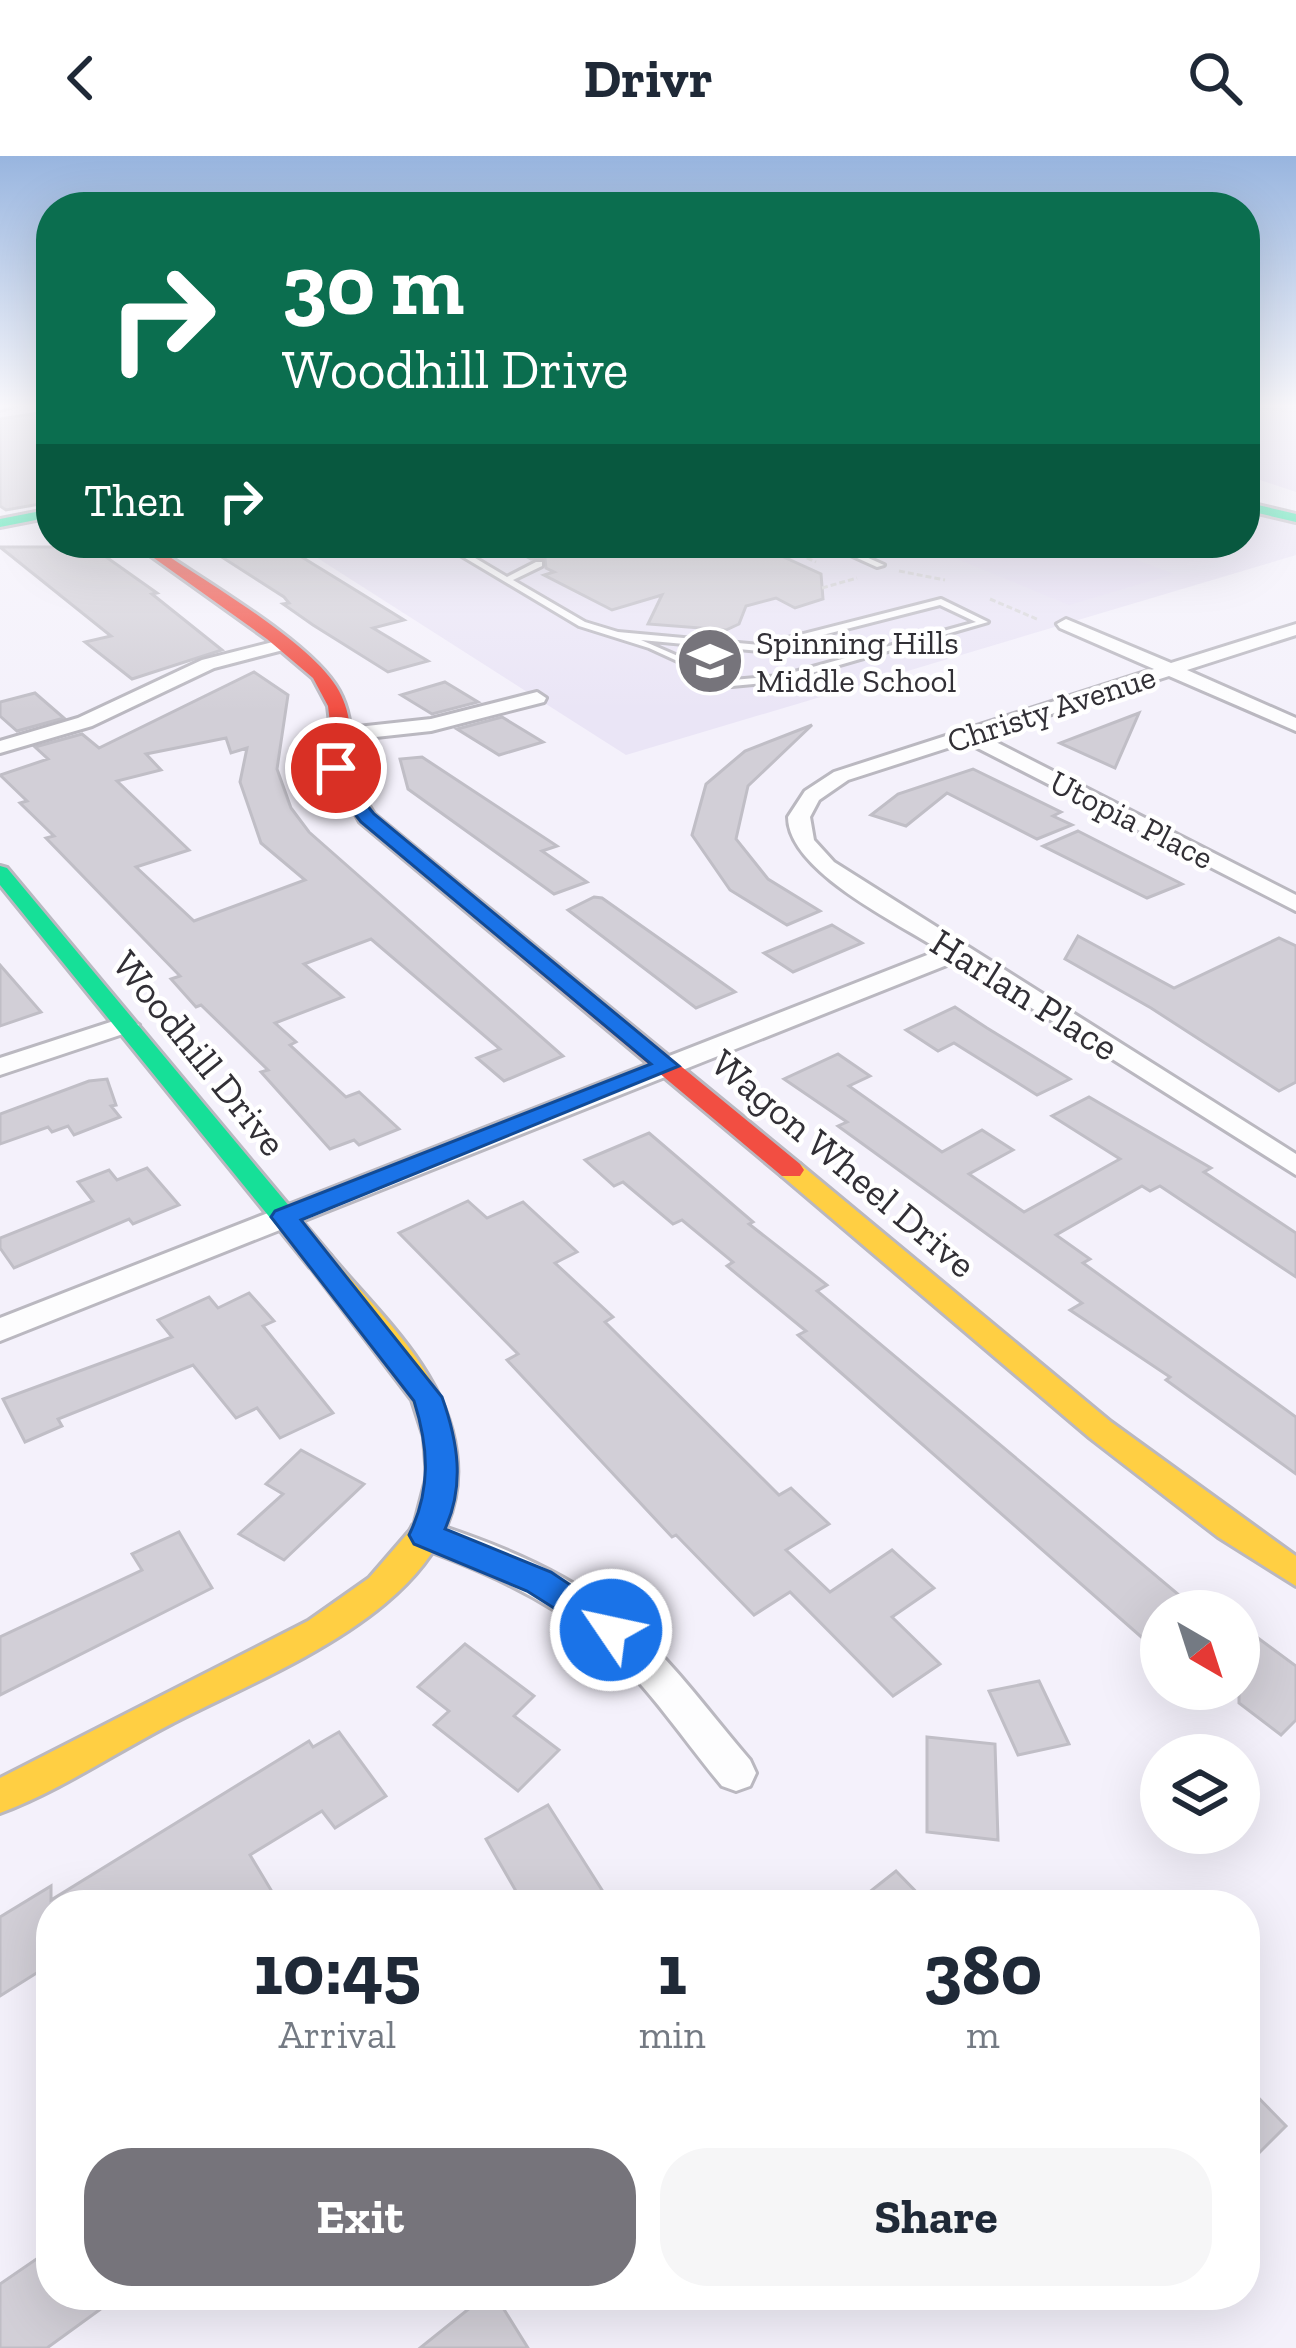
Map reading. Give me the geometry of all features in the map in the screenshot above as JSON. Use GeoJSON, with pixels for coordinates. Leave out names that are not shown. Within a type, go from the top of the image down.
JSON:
{"type":"FeatureCollection","features":[{"type":"Feature","properties":{"kind":"street"},"geometry":{"type":"LineString","coordinates":[[1260,510],[1296,518]]}},
{"type":"Feature","properties":{"kind":"street"},"geometry":{"type":"LineString","coordinates":[[0,523],[36,516]]}},
{"type":"Feature","properties":{"kind":"street","name":"Wagon Wheel Drive"},"geometry":{"type":"LineString","coordinates":[[161,558],[320,673],[332,687],[341,785],[368,818],[1103,1430],[1244,1539],[1296,1573]]}},
{"type":"Feature","properties":{"kind":"street"},"geometry":{"type":"LineString","coordinates":[[1066,624],[1296,725]]}},
{"type":"Feature","properties":{"kind":"street","name":"Christy Avenue"},"geometry":{"type":"LineString","coordinates":[[810,796],[841,776],[1296,629]]}},
{"type":"Feature","properties":{"kind":"street"},"geometry":{"type":"LineString","coordinates":[[0,747],[85,722],[208,664],[281,645]]}},
{"type":"Feature","properties":{"kind":"street"},"geometry":{"type":"LineString","coordinates":[[339,735],[431,725],[536,698]]}},
{"type":"Feature","properties":{"kind":"street","name":"Utopia Place"},"geometry":{"type":"LineString","coordinates":[[968,735],[1296,904]]}},
{"type":"Feature","properties":{"kind":"street","name":"Harlan Place"},"geometry":{"type":"LineString","coordinates":[[810,796],[797,825],[810,853],[957,952],[1296,1166]]}},
{"type":"Feature","properties":{"kind":"street","name":"Woodhill Drive"},"geometry":{"type":"LineString","coordinates":[[0,872],[428,1397],[439,1431],[443,1468],[438,1509],[426,1535]]}},
{"type":"Feature","properties":{"kind":"street"},"geometry":{"type":"LineString","coordinates":[[0,1330],[957,952]]}},
{"type":"Feature","properties":{"kind":"street"},"geometry":{"type":"LineString","coordinates":[[0,1066],[126,1025]]}},
{"type":"Feature","properties":{"kind":"street"},"geometry":{"type":"LineString","coordinates":[[0,1796],[322,1628],[380,1585],[426,1535],[539,1581],[611,1630],[736,1773]]}},
{"type":"Feature","properties":{"kind":"lane"},"geometry":{"type":"LineString","coordinates":[[471,558],[582,624],[652,646],[711,677],[757,685],[984,622],[941,602],[760,648],[618,635]]}},
{"type":"Feature","properties":{"kind":"lane"},"geometry":{"type":"LineString","coordinates":[[863,558],[880,565]]}},
{"type":"Feature","properties":{"kind":"lane"},"geometry":{"type":"LineString","coordinates":[[509,579],[539,564]]}},
{"type":"Feature","properties":{"kind":"path"},"geometry":{"type":"LineString","coordinates":[[822,588],[859,578]]}},
{"type":"Feature","properties":{"kind":"shaded area","name":"Spinning Hills Middle School"},"geometry":{"type":"Polygon","coordinates":[[[1260,510],[1296,518],[1296,555],[626,755],[317,558],[1260,558],[1260,510]]]}},
{"type":"Feature","properties":{"kind":"shaded area"},"geometry":{"type":"Polygon","coordinates":[[[955,558],[1132,558],[1174,574],[1069,605],[955,558]]]}},
{"type":"Feature","properties":{"kind":"building"},"geometry":{"type":"Polygon","coordinates":[[[0,547],[36,547],[36,558],[108,558],[157,593],[152,594],[222,650],[132,679],[85,642],[111,636],[0,547]]]}},
{"type":"Feature","properties":{"kind":"building"},"geometry":{"type":"Polygon","coordinates":[[[223,558],[303,558],[404,620],[373,628],[428,661],[388,672],[283,604],[289,603],[223,558]]]}},
{"type":"Feature","properties":{"kind":"building","name":"Spinning Hills Middle School"},"geometry":{"type":"Polygon","coordinates":[[[786,558],[821,574],[823,599],[795,608],[776,598],[746,606],[739,624],[726,630],[648,624],[662,595],[612,610],[544,575],[554,572],[546,568],[545,559],[531,559],[786,558]]]}},
{"type":"Feature","properties":{"kind":"building"},"geometry":{"type":"Polygon","coordinates":[[[254,672],[288,695],[277,769],[291,808],[309,832],[563,1056],[504,1081],[477,1058],[500,1049],[371,939],[304,964],[343,997],[275,1023],[296,1042],[290,1045],[346,1097],[359,1092],[399,1129],[359,1145],[354,1140],[330,1149],[261,1072],[268,1070],[201,1005],[196,1007],[171,979],[180,976],[46,838],[54,836],[0,775],[48,759],[35,747],[82,734],[99,748],[254,672]],[[226,738],[146,754],[161,770],[117,781],[189,850],[136,867],[194,921],[305,880],[261,843],[240,782],[247,748],[231,753],[226,738]]]}},
{"type":"Feature","properties":{"kind":"building"},"geometry":{"type":"Polygon","coordinates":[[[445,682],[478,702],[432,714],[401,695],[445,682]]]}},
{"type":"Feature","properties":{"kind":"building"},"geometry":{"type":"Polygon","coordinates":[[[35,693],[64,718],[17,731],[0,716],[0,702],[35,693]]]}},
{"type":"Feature","properties":{"kind":"building"},"geometry":{"type":"Polygon","coordinates":[[[1139,713],[1115,768],[1060,743],[1139,713]]]}},
{"type":"Feature","properties":{"kind":"building"},"geometry":{"type":"Polygon","coordinates":[[[502,717],[543,742],[499,755],[457,729],[502,717]]]}},
{"type":"Feature","properties":{"kind":"building"},"geometry":{"type":"Polygon","coordinates":[[[812,725],[748,786],[736,839],[768,879],[820,911],[787,925],[730,890],[692,835],[706,784],[745,751],[812,725]]]}},
{"type":"Feature","properties":{"kind":"building"},"geometry":{"type":"Polygon","coordinates":[[[422,757],[557,846],[542,851],[587,882],[554,894],[408,789],[400,759],[422,757]]]}},
{"type":"Feature","properties":{"kind":"building"},"geometry":{"type":"Polygon","coordinates":[[[973,769],[1061,812],[1053,816],[1072,825],[1037,839],[947,793],[906,826],[871,815],[898,794],[973,769]]]}},
{"type":"Feature","properties":{"kind":"building"},"geometry":{"type":"Polygon","coordinates":[[[1078,831],[1182,884],[1147,898],[1043,846],[1078,831]]]}},
{"type":"Feature","properties":{"kind":"building"},"geometry":{"type":"Polygon","coordinates":[[[594,897],[602,898],[735,992],[696,1008],[568,910],[594,897]]]}},
{"type":"Feature","properties":{"kind":"building"},"geometry":{"type":"Polygon","coordinates":[[[832,925],[862,943],[793,972],[764,953],[832,925]]]}},
{"type":"Feature","properties":{"kind":"building"},"geometry":{"type":"Polygon","coordinates":[[[1078,936],[1174,988],[1279,938],[1296,946],[1296,1082],[1279,1091],[1065,959],[1078,936]]]}},
{"type":"Feature","properties":{"kind":"building"},"geometry":{"type":"Polygon","coordinates":[[[0,965],[41,1012],[0,1026],[0,965]]]}},
{"type":"Feature","properties":{"kind":"building"},"geometry":{"type":"Polygon","coordinates":[[[955,1007],[1070,1079],[1037,1095],[954,1043],[938,1051],[906,1030],[955,1007]]]}},
{"type":"Feature","properties":{"kind":"building"},"geometry":{"type":"Polygon","coordinates":[[[838,1054],[870,1076],[849,1086],[942,1152],[982,1130],[1013,1150],[969,1174],[1024,1212],[1120,1159],[1052,1116],[1089,1097],[1211,1168],[1204,1172],[1296,1233],[1296,1277],[1160,1186],[1150,1191],[1142,1186],[1056,1235],[1090,1259],[1083,1263],[1296,1417],[1296,1474],[1166,1380],[1170,1377],[1070,1310],[1082,1303],[838,1126],[847,1122],[784,1079],[838,1054]]]}},
{"type":"Feature","properties":{"kind":"building"},"geometry":{"type":"Polygon","coordinates":[[[107,1079],[116,1105],[111,1106],[120,1117],[74,1135],[68,1126],[52,1132],[48,1127],[0,1144],[0,1114],[89,1081],[107,1079]]]}},
{"type":"Feature","properties":{"kind":"building"},"geometry":{"type":"Polygon","coordinates":[[[649,1133],[753,1222],[749,1224],[827,1285],[817,1291],[1173,1590],[1140,1590],[1140,1636],[798,1335],[806,1331],[727,1266],[733,1262],[682,1220],[673,1224],[623,1182],[614,1186],[585,1160],[649,1133]]]}},
{"type":"Feature","properties":{"kind":"building"},"geometry":{"type":"Polygon","coordinates":[[[147,1168],[179,1205],[133,1224],[129,1219],[14,1268],[0,1248],[0,1238],[93,1201],[78,1182],[109,1170],[117,1180],[147,1168]]]}},
{"type":"Feature","properties":{"kind":"building"},"geometry":{"type":"Polygon","coordinates":[[[468,1201],[487,1218],[523,1202],[577,1252],[555,1263],[613,1317],[605,1322],[779,1495],[791,1488],[829,1524],[786,1550],[830,1592],[892,1550],[934,1588],[892,1617],[940,1664],[893,1696],[790,1592],[754,1615],[676,1535],[672,1537],[507,1360],[518,1354],[399,1233],[468,1201]]]}},
{"type":"Feature","properties":{"kind":"building"},"geometry":{"type":"Polygon","coordinates":[[[249,1293],[274,1321],[263,1326],[333,1413],[280,1438],[257,1408],[236,1418],[193,1365],[58,1419],[62,1426],[25,1442],[3,1399],[172,1337],[158,1320],[209,1297],[218,1308],[249,1293]]]}},
{"type":"Feature","properties":{"kind":"building"},"geometry":{"type":"Polygon","coordinates":[[[301,1450],[364,1484],[284,1560],[239,1534],[283,1494],[266,1484],[301,1450]]]}},
{"type":"Feature","properties":{"kind":"building"},"geometry":{"type":"Polygon","coordinates":[[[179,1532],[212,1588],[0,1695],[0,1637],[142,1570],[132,1554],[179,1532]]]}},
{"type":"Feature","properties":{"kind":"building"},"geometry":{"type":"Polygon","coordinates":[[[1260,1639],[1296,1666],[1296,1720],[1281,1735],[1248,1710],[1260,1710],[1260,1639]]]}},
{"type":"Feature","properties":{"kind":"building"},"geometry":{"type":"Polygon","coordinates":[[[465,1644],[534,1696],[514,1716],[559,1750],[518,1791],[434,1725],[449,1711],[418,1687],[465,1644]]]}},
{"type":"Feature","properties":{"kind":"building"},"geometry":{"type":"Polygon","coordinates":[[[1039,1681],[1069,1744],[1018,1755],[989,1691],[1039,1681]]]}},
{"type":"Feature","properties":{"kind":"building"},"geometry":{"type":"Polygon","coordinates":[[[339,1732],[386,1796],[335,1828],[322,1811],[250,1855],[271,1890],[67,1890],[309,1741],[313,1747],[339,1732]]]}},
{"type":"Feature","properties":{"kind":"building"},"geometry":{"type":"Polygon","coordinates":[[[927,1737],[995,1744],[998,1840],[927,1832],[927,1737]]]}},
{"type":"Feature","properties":{"kind":"building"},"geometry":{"type":"Polygon","coordinates":[[[548,1805],[602,1890],[515,1890],[486,1839],[548,1805]]]}},
{"type":"Feature","properties":{"kind":"building"},"geometry":{"type":"Polygon","coordinates":[[[896,1871],[914,1890],[872,1890],[896,1871]]]}},
{"type":"Feature","properties":{"kind":"building"},"geometry":{"type":"Polygon","coordinates":[[[36,1895],[36,1973],[0,1996],[0,1917],[36,1895]]]}},
{"type":"Feature","properties":{"kind":"building"},"geometry":{"type":"Polygon","coordinates":[[[1260,2099],[1286,2126],[1260,2152],[1260,2099]]]}},
{"type":"Feature","properties":{"kind":"building"},"geometry":{"type":"Polygon","coordinates":[[[36,2259],[36,2310],[99,2310],[47,2348],[0,2348],[0,2284],[36,2259]]]}},
{"type":"Feature","properties":{"kind":"building"},"geometry":{"type":"Polygon","coordinates":[[[467,2310],[504,2310],[528,2348],[420,2348],[467,2310]]]}},
{"type":"Feature","properties":{"kind":"traffic: fast"},"geometry":{"type":"LineString","coordinates":[[1260,510],[1296,518]]}},
{"type":"Feature","properties":{"kind":"traffic: fast"},"geometry":{"type":"LineString","coordinates":[[0,523],[36,516]]}},
{"type":"Feature","properties":{"kind":"traffic: fast"},"geometry":{"type":"LineString","coordinates":[[0,872],[320,1261]]}},
{"type":"Feature","properties":{"kind":"traffic: slow"},"geometry":{"type":"LineString","coordinates":[[791,1170],[1101,1430],[1296,1573]]}},
{"type":"Feature","properties":{"kind":"traffic: slow"},"geometry":{"type":"LineString","coordinates":[[0,1796],[320,1631],[381,1588],[427,1532],[442,1476],[439,1437],[427,1400],[419,1382],[320,1261]]}},
{"type":"Feature","properties":{"kind":"traffic: jam"},"geometry":{"type":"LineString","coordinates":[[161,558],[298,656],[330,689],[340,721],[346,780],[367,818],[791,1170]]}},
{"type":"Feature","properties":{"kind":"place","name":"Spinning Hills Middle School"},"geometry":{"type":"Point","coordinates":[710,661]}},
{"type":"Feature","properties":{"kind":"route"},"geometry":{"type":"LineString","coordinates":[[336,768],[341,785],[368,818],[667,1066],[284,1217],[428,1397],[439,1431],[443,1468],[438,1509],[426,1535],[539,1581],[611,1630]]}}]}
